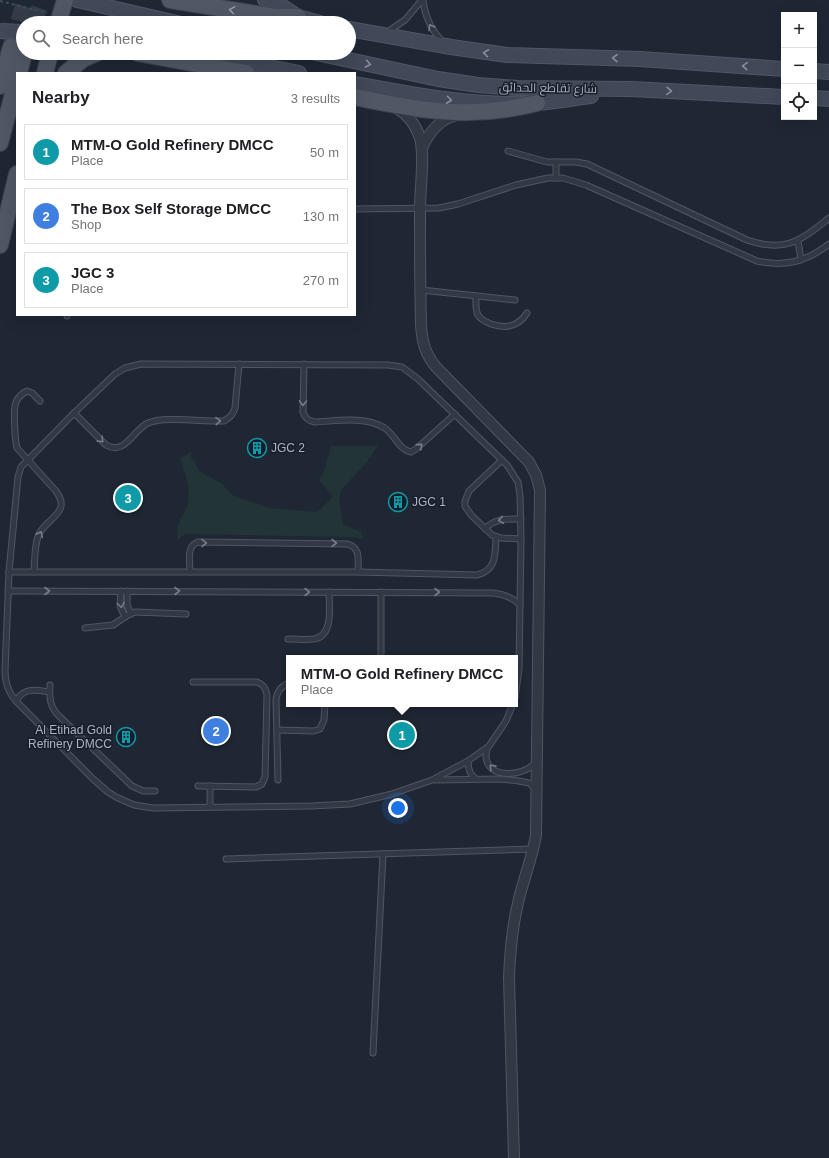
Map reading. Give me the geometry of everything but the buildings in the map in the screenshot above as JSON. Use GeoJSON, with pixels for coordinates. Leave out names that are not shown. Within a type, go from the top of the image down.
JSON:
{"type":"FeatureCollection","features":[{"type":"Feature","properties":{"kind":"main road"},"geometry":{"type":"LineString","coordinates":[[60,16],[65,0]]}},
{"type":"Feature","properties":{"kind":"main road"},"geometry":{"type":"LineString","coordinates":[[77,0],[147,16]]}},
{"type":"Feature","properties":{"kind":"main road"},"geometry":{"type":"LineString","coordinates":[[170,0],[269,16]]}},
{"type":"Feature","properties":{"kind":"main road"},"geometry":{"type":"LineString","coordinates":[[265,0],[280,6],[296,16]]}},
{"type":"Feature","properties":{"kind":"main road"},"geometry":{"type":"LineString","coordinates":[[356,30],[451,47],[514,56],[640,59],[781,69]]}},
{"type":"Feature","properties":{"kind":"main road"},"geometry":{"type":"LineString","coordinates":[[0,31],[16,32]]}},
{"type":"Feature","properties":{"kind":"main road"},"geometry":{"type":"LineString","coordinates":[[0,86],[16,52]]}},
{"type":"Feature","properties":{"kind":"main road"},"geometry":{"type":"LineString","coordinates":[[18,60],[19,72]]}},
{"type":"Feature","properties":{"kind":"main road"},"geometry":{"type":"LineString","coordinates":[[45,72],[48,60]]}},
{"type":"Feature","properties":{"kind":"main road"},"geometry":{"type":"LineString","coordinates":[[67,72],[82,60]]}},
{"type":"Feature","properties":{"kind":"main road"},"geometry":{"type":"LineString","coordinates":[[175,60],[241,72]]}},
{"type":"Feature","properties":{"kind":"main road"},"geometry":{"type":"LineString","coordinates":[[235,60],[293,72]]}},
{"type":"Feature","properties":{"kind":"main road","name":"شارع تقاطع الحدائق"},"geometry":{"type":"LineString","coordinates":[[349,60],[438,79],[478,85],[518,88],[630,89],[781,97]]}},
{"type":"Feature","properties":{"kind":"main road"},"geometry":{"type":"LineString","coordinates":[[817,71],[829,72]]}},
{"type":"Feature","properties":{"kind":"main road"},"geometry":{"type":"LineString","coordinates":[[0,143],[16,83]]}},
{"type":"Feature","properties":{"kind":"main road"},"geometry":{"type":"LineString","coordinates":[[356,84],[438,98],[473,102],[537,103]]}},
{"type":"Feature","properties":{"kind":"main road"},"geometry":{"type":"LineString","coordinates":[[356,97],[426,111],[462,113],[506,110],[537,103],[607,94],[630,89]]}},
{"type":"Feature","properties":{"kind":"main road"},"geometry":{"type":"LineString","coordinates":[[817,98],[829,99]]}},
{"type":"Feature","properties":{"kind":"main road"},"geometry":{"type":"LineString","coordinates":[[0,245],[16,178]]}},
{"type":"Feature","properties":{"kind":"street"},"geometry":{"type":"LineString","coordinates":[[391,104],[409,118],[415,127],[422,148]]}},
{"type":"Feature","properties":{"kind":"street"},"geometry":{"type":"LineString","coordinates":[[462,113],[437,125],[425,139],[422,148],[420,209],[421,334],[424,347],[430,360],[529,462],[539,482],[540,490],[536,828],[534,849],[518,902],[513,926],[509,977],[514,1158]]}},
{"type":"Feature","properties":{"kind":"lane"},"geometry":{"type":"LineString","coordinates":[[382,35],[405,20],[422,0]]}},
{"type":"Feature","properties":{"kind":"lane"},"geometry":{"type":"LineString","coordinates":[[422,0],[430,27],[439,38],[451,47]]}},
{"type":"Feature","properties":{"kind":"lane"},"geometry":{"type":"LineString","coordinates":[[508,151],[539,160],[576,162],[594,167],[755,243],[777,245],[798,241],[813,232],[829,218]]}},
{"type":"Feature","properties":{"kind":"lane"},"geometry":{"type":"LineString","coordinates":[[556,162],[556,178]]}},
{"type":"Feature","properties":{"kind":"lane"},"geometry":{"type":"LineString","coordinates":[[356,208],[434,209],[448,207],[516,185],[540,179],[556,178],[571,180],[586,185],[757,261],[779,264],[801,260],[811,256],[829,244]]}},
{"type":"Feature","properties":{"kind":"lane"},"geometry":{"type":"LineString","coordinates":[[798,241],[801,260]]}},
{"type":"Feature","properties":{"kind":"lane"},"geometry":{"type":"LineString","coordinates":[[420,290],[515,300]]}},
{"type":"Feature","properties":{"kind":"lane"},"geometry":{"type":"LineString","coordinates":[[476,296],[478,314],[484,321],[499,327],[504,328],[515,325],[527,314]]}},
{"type":"Feature","properties":{"kind":"lane"},"geometry":{"type":"LineString","coordinates":[[489,746],[468,761],[432,780],[392,794],[350,804],[329,806],[143,807],[116,797],[93,779],[16,701],[8,690],[5,677],[9,572],[18,477],[21,467],[115,374],[130,366],[141,364],[304,364],[388,365],[402,367],[413,374],[502,460],[511,470],[518,482],[520,495],[521,539],[517,655]]}},
{"type":"Feature","properties":{"kind":"lane"},"geometry":{"type":"LineString","coordinates":[[74,413],[106,445],[111,448],[122,447],[142,427],[152,422],[164,420],[224,421],[230,418],[234,413],[239,364]]}},
{"type":"Feature","properties":{"kind":"lane"},"geometry":{"type":"LineString","coordinates":[[304,364],[303,412],[309,420],[316,422],[363,420],[373,423],[386,429],[403,448],[411,452],[455,414]]}},
{"type":"Feature","properties":{"kind":"lane"},"geometry":{"type":"LineString","coordinates":[[34,572],[38,537],[42,529],[57,514],[61,506],[61,502],[58,494],[19,451],[16,445],[15,406],[18,398],[27,391],[32,393],[40,401]]}},
{"type":"Feature","properties":{"kind":"lane"},"geometry":{"type":"LineString","coordinates":[[502,460],[469,491],[465,501],[465,506],[467,511],[485,529],[496,537],[521,539]]}},
{"type":"Feature","properties":{"kind":"lane"},"geometry":{"type":"LineString","coordinates":[[485,529],[492,522],[497,520],[521,519]]}},
{"type":"Feature","properties":{"kind":"lane"},"geometry":{"type":"LineString","coordinates":[[9,572],[358,572],[477,575],[484,574],[493,565],[496,537]]}},
{"type":"Feature","properties":{"kind":"lane"},"geometry":{"type":"LineString","coordinates":[[190,572],[190,549],[193,544],[198,542],[347,544],[354,546],[357,550],[359,557],[358,572]]}},
{"type":"Feature","properties":{"kind":"lane"},"geometry":{"type":"LineString","coordinates":[[8,591],[493,592],[511,597],[520,605]]}},
{"type":"Feature","properties":{"kind":"lane"},"geometry":{"type":"LineString","coordinates":[[124,591],[127,605],[131,614]]}},
{"type":"Feature","properties":{"kind":"lane"},"geometry":{"type":"LineString","coordinates":[[124,591],[120,606],[125,617]]}},
{"type":"Feature","properties":{"kind":"lane"},"geometry":{"type":"LineString","coordinates":[[288,639],[315,639],[323,634],[328,625],[329,592]]}},
{"type":"Feature","properties":{"kind":"lane"},"geometry":{"type":"LineString","coordinates":[[380,655],[381,592]]}},
{"type":"Feature","properties":{"kind":"lane"},"geometry":{"type":"LineString","coordinates":[[85,628],[113,625],[135,612],[186,614]]}},
{"type":"Feature","properties":{"kind":"lane"},"geometry":{"type":"LineString","coordinates":[[193,682],[256,682],[263,685],[267,691],[264,780],[262,784],[256,787],[198,786]]}},
{"type":"Feature","properties":{"kind":"lane"},"geometry":{"type":"LineString","coordinates":[[50,685],[50,699],[55,711],[128,782],[143,791],[155,791]]}},
{"type":"Feature","properties":{"kind":"lane"},"geometry":{"type":"LineString","coordinates":[[278,780],[277,695],[281,688],[286,685]]}},
{"type":"Feature","properties":{"kind":"lane"},"geometry":{"type":"LineString","coordinates":[[16,701],[23,692],[28,690],[49,692]]}},
{"type":"Feature","properties":{"kind":"lane"},"geometry":{"type":"LineString","coordinates":[[277,730],[314,731],[320,729],[324,720],[325,707]]}},
{"type":"Feature","properties":{"kind":"lane"},"geometry":{"type":"LineString","coordinates":[[512,707],[506,721],[489,746],[486,758],[489,766],[507,777],[529,783],[537,790]]}},
{"type":"Feature","properties":{"kind":"lane"},"geometry":{"type":"LineString","coordinates":[[468,761],[469,770],[473,777],[477,779]]}},
{"type":"Feature","properties":{"kind":"lane"},"geometry":{"type":"LineString","coordinates":[[432,780],[507,777],[527,770],[537,761]]}},
{"type":"Feature","properties":{"kind":"lane"},"geometry":{"type":"LineString","coordinates":[[210,786],[210,807]]}},
{"type":"Feature","properties":{"kind":"lane"},"geometry":{"type":"LineString","coordinates":[[226,859],[534,849]]}},
{"type":"Feature","properties":{"kind":"lane"},"geometry":{"type":"LineString","coordinates":[[373,1053],[383,854]]}},
{"type":"Feature","properties":{"kind":"path"},"geometry":{"type":"LineString","coordinates":[[0,2],[46,16]]}},
{"type":"Feature","properties":{"kind":"shaded area"},"geometry":{"type":"Polygon","coordinates":[[[331,446],[378,446],[366,463],[341,490],[339,500],[343,524],[361,532],[363,539],[350,537],[185,534],[177,541],[178,525],[187,506],[189,497],[187,480],[180,458],[191,452],[191,458],[194,460],[199,471],[221,483],[234,496],[269,508],[317,512],[333,497],[319,480],[324,471],[331,446]]]}},
{"type":"Feature","properties":{"kind":"tunnel"},"geometry":{"type":"LineString","coordinates":[[20,16],[25,0]]}},
{"type":"Feature","properties":{"kind":"tunnel"},"geometry":{"type":"LineString","coordinates":[[36,16],[42,0]]}},
{"type":"Feature","properties":{"kind":"tunnel"},"geometry":{"type":"LineString","coordinates":[[11,44],[16,28]]}},
{"type":"Feature","properties":{"kind":"place","name":"JGC 2"},"geometry":{"type":"Point","coordinates":[257,448]}},
{"type":"Feature","properties":{"kind":"place","name":"JGC 3"},"geometry":{"type":"Point","coordinates":[128,498]}},
{"type":"Feature","properties":{"kind":"place","name":"JGC 1"},"geometry":{"type":"Point","coordinates":[398,502]}},
{"type":"Feature","properties":{"kind":"place","name":"The Box Self Storage DMCC"},"geometry":{"type":"Point","coordinates":[216,731]}},
{"type":"Feature","properties":{"kind":"place","name":"MTM-O Gold Refinery DMCC"},"geometry":{"type":"Point","coordinates":[402,735]}},
{"type":"Feature","properties":{"kind":"place","name":"Al Etihad Gold Refinery DMCC"},"geometry":{"type":"Point","coordinates":[126,737]}}]}
